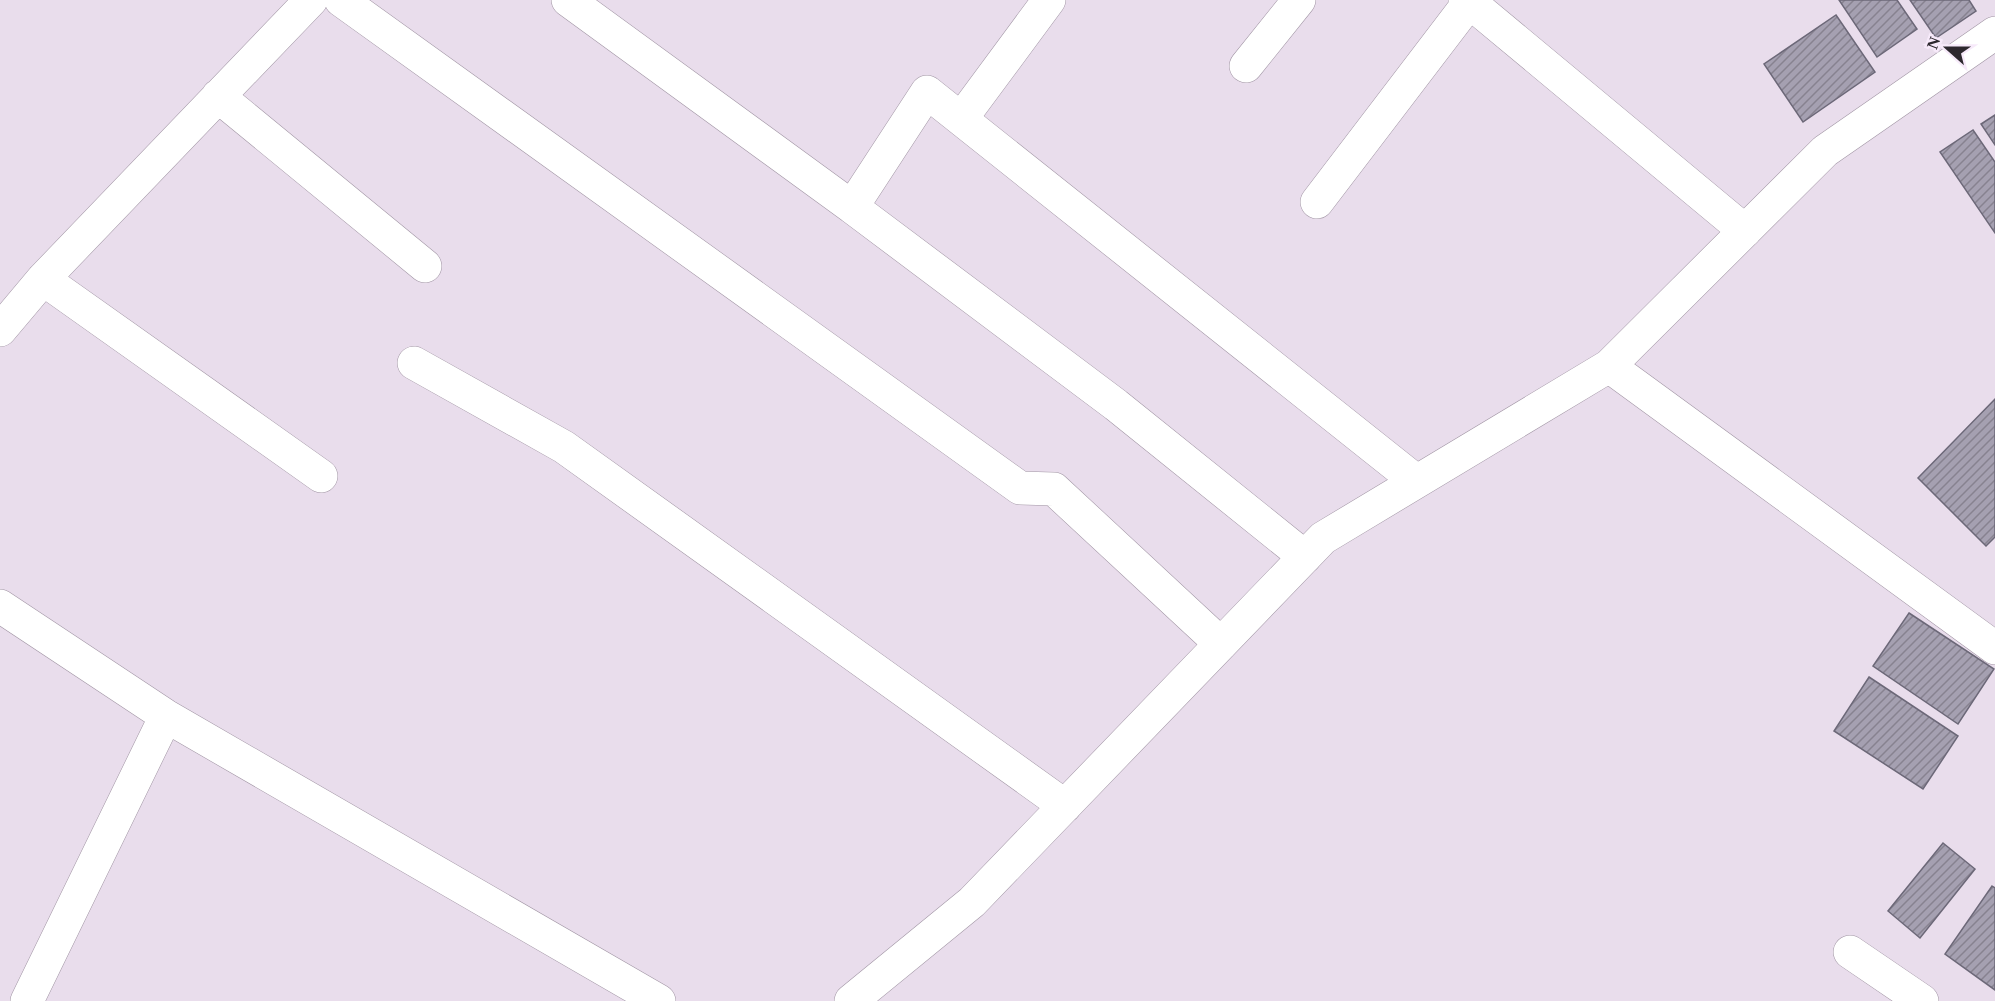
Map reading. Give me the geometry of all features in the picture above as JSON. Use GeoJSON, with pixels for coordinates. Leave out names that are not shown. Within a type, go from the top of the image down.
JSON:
{"type":"FeatureCollection","features":[{"type":"Feature","properties":{"kind":"street"},"geometry":{"type":"LineString","coordinates":[[0,330],[43,279],[311,0]]}},
{"type":"Feature","properties":{"kind":"street"},"geometry":{"type":"LineString","coordinates":[[341,0],[1020,488],[1054,489],[1221,644]]}},
{"type":"Feature","properties":{"kind":"street"},"geometry":{"type":"LineString","coordinates":[[568,0],[852,207],[1116,405],[1305,557]]}},
{"type":"Feature","properties":{"kind":"street"},"geometry":{"type":"LineString","coordinates":[[961,119],[1049,0]]}},
{"type":"Feature","properties":{"kind":"street"},"geometry":{"type":"LineString","coordinates":[[1246,66],[1299,0]]}},
{"type":"Feature","properties":{"kind":"street"},"geometry":{"type":"LineString","coordinates":[[1317,202],[1468,1],[1745,231]]}},
{"type":"Feature","properties":{"kind":"street"},"geometry":{"type":"LineString","coordinates":[[851,1001],[972,902],[1323,538],[1609,366],[1825,151],[1995,33]]}},
{"type":"Feature","properties":{"kind":"street"},"geometry":{"type":"LineString","coordinates":[[852,207],[927,92],[1416,481]]}},
{"type":"Feature","properties":{"kind":"street"},"geometry":{"type":"LineString","coordinates":[[218,96],[425,266]]}},
{"type":"Feature","properties":{"kind":"street"},"geometry":{"type":"LineString","coordinates":[[43,279],[321,476]]}},
{"type":"Feature","properties":{"kind":"street"},"geometry":{"type":"LineString","coordinates":[[414,363],[564,447],[1065,806]]}},
{"type":"Feature","properties":{"kind":"street"},"geometry":{"type":"LineString","coordinates":[[1609,366],[1995,648]]}},
{"type":"Feature","properties":{"kind":"street"},"geometry":{"type":"LineString","coordinates":[[0,606],[166,716],[658,1001]]}},
{"type":"Feature","properties":{"kind":"street"},"geometry":{"type":"LineString","coordinates":[[27,1001],[166,716]]}},
{"type":"Feature","properties":{"kind":"street"},"geometry":{"type":"LineString","coordinates":[[1850,952],[1922,1001]]}},
{"type":"Feature","properties":{"kind":"building"},"geometry":{"type":"Polygon","coordinates":[[[1839,0],[1897,0],[1917,29],[1877,57],[1839,0]]]}},
{"type":"Feature","properties":{"kind":"building"},"geometry":{"type":"Polygon","coordinates":[[[1910,0],[1969,0],[1976,11],[1936,38],[1910,0]]]}},
{"type":"Feature","properties":{"kind":"building"},"geometry":{"type":"Polygon","coordinates":[[[1836,15],[1875,72],[1803,122],[1764,64],[1836,15]]]}},
{"type":"Feature","properties":{"kind":"building"},"geometry":{"type":"Polygon","coordinates":[[[1995,115],[1995,145],[1981,124],[1995,115]]]}},
{"type":"Feature","properties":{"kind":"building"},"geometry":{"type":"Polygon","coordinates":[[[1973,130],[1995,162],[1995,233],[1940,152],[1973,130]]]}},
{"type":"Feature","properties":{"kind":"building"},"geometry":{"type":"Polygon","coordinates":[[[1995,399],[1995,537],[1986,546],[1918,478],[1995,399]]]}},
{"type":"Feature","properties":{"kind":"building"},"geometry":{"type":"Polygon","coordinates":[[[1909,613],[1994,669],[1958,724],[1873,666],[1909,613]]]}},
{"type":"Feature","properties":{"kind":"building"},"geometry":{"type":"Polygon","coordinates":[[[1869,677],[1958,736],[1923,789],[1834,731],[1869,677]]]}},
{"type":"Feature","properties":{"kind":"building"},"geometry":{"type":"Polygon","coordinates":[[[1943,843],[1975,869],[1920,938],[1888,911],[1943,843]]]}},
{"type":"Feature","properties":{"kind":"building"},"geometry":{"type":"Polygon","coordinates":[[[1992,886],[1995,888],[1995,990],[1945,954],[1992,886]]]}}]}
